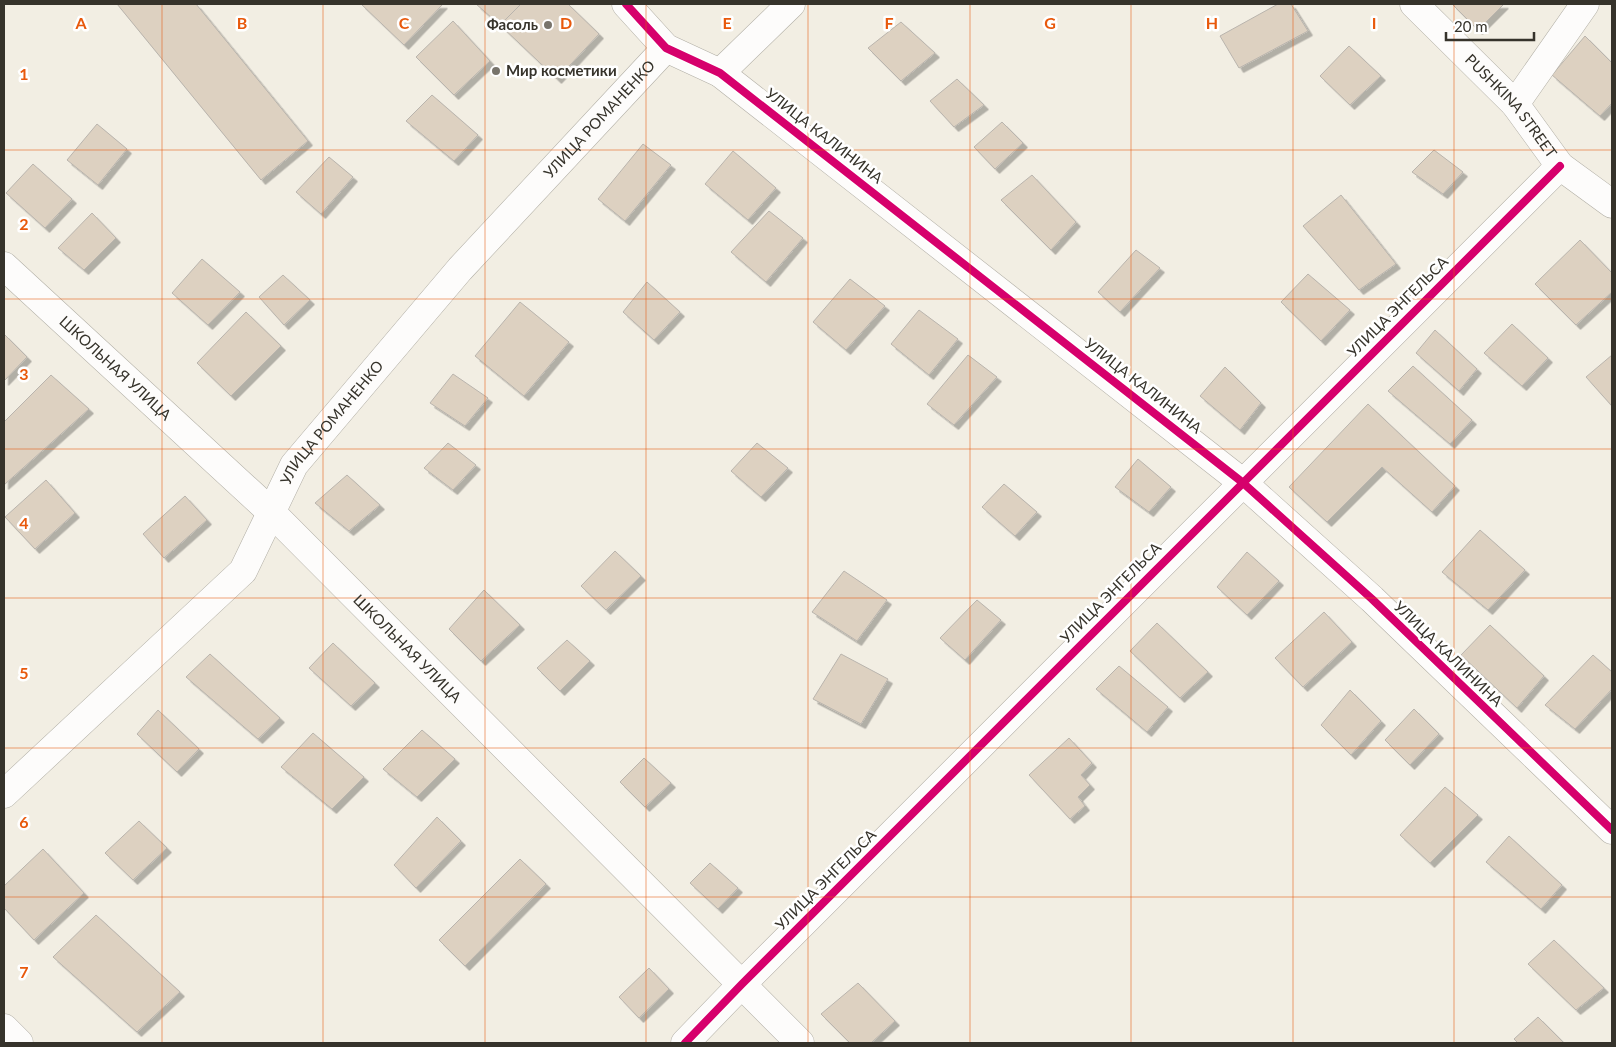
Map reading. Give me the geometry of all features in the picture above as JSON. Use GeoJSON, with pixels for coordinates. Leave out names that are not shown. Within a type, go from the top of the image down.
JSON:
{"type":"FeatureCollection","features":[{"type":"Feature","properties":{"kind":"street","name":"УЛИЦА КАЛИНИНА"},"geometry":{"type":"LineString","coordinates":[[626,4],[666,48],[720,73],[1242,482],[1372,599],[1612,830]]}},
{"type":"Feature","properties":{"kind":"street"},"geometry":{"type":"LineString","coordinates":[[720,73],[791,4]]}},
{"type":"Feature","properties":{"kind":"street","name":"PUSHKINA STREET"},"geometry":{"type":"LineString","coordinates":[[1414,4],[1515,104],[1560,166],[1612,204]]}},
{"type":"Feature","properties":{"kind":"street"},"geometry":{"type":"LineString","coordinates":[[1515,104],[1585,4]]}},
{"type":"Feature","properties":{"kind":"street","name":"УЛИЦА РОМАНЕНКО"},"geometry":{"type":"LineString","coordinates":[[4,794],[243,572],[294,465],[460,269],[666,48]]}},
{"type":"Feature","properties":{"kind":"street","name":"УЛИЦА ЭНГЕЛЬСА"},"geometry":{"type":"LineString","coordinates":[[685,1043],[1242,482],[1560,166]]}},
{"type":"Feature","properties":{"kind":"street","name":"ШКОЛЬНАЯ УЛИЦА"},"geometry":{"type":"LineString","coordinates":[[4,266],[271,512],[800,1043]]}},
{"type":"Feature","properties":{"kind":"street"},"geometry":{"type":"LineString","coordinates":[[4,1028],[20,1043]]}},
{"type":"Feature","properties":{"kind":"building"},"geometry":{"type":"Polygon","coordinates":[[[117,4],[196,4],[308,141],[261,180],[117,4]]]}},
{"type":"Feature","properties":{"kind":"building"},"geometry":{"type":"Polygon","coordinates":[[[361,4],[443,4],[404,45],[361,4]]]}},
{"type":"Feature","properties":{"kind":"building"},"geometry":{"type":"Polygon","coordinates":[[[476,4],[521,4],[500,25],[476,4]]]}},
{"type":"Feature","properties":{"kind":"building"},"geometry":{"type":"Polygon","coordinates":[[[521,4],[568,4],[599,34],[557,79],[500,25],[521,4]]]}},
{"type":"Feature","properties":{"kind":"building"},"geometry":{"type":"Polygon","coordinates":[[[1278,4],[1291,4],[1308,31],[1239,68],[1220,36],[1278,4]]]}},
{"type":"Feature","properties":{"kind":"building"},"geometry":{"type":"Polygon","coordinates":[[[1452,4],[1504,4],[1478,30],[1452,4]]]}},
{"type":"Feature","properties":{"kind":"building"},"geometry":{"type":"Polygon","coordinates":[[[453,21],[490,61],[454,95],[416,57],[453,21]]]}},
{"type":"Feature","properties":{"kind":"building"},"geometry":{"type":"Polygon","coordinates":[[[901,22],[935,53],[901,81],[868,48],[901,22]]]}},
{"type":"Feature","properties":{"kind":"building"},"geometry":{"type":"Polygon","coordinates":[[[1585,36],[1612,63],[1612,103],[1600,116],[1552,75],[1585,36]]]}},
{"type":"Feature","properties":{"kind":"building"},"geometry":{"type":"Polygon","coordinates":[[[1349,46],[1381,76],[1350,105],[1320,76],[1349,46]]]}},
{"type":"Feature","properties":{"kind":"building"},"geometry":{"type":"Polygon","coordinates":[[[957,79],[984,105],[954,127],[930,101],[957,79]]]}},
{"type":"Feature","properties":{"kind":"building"},"geometry":{"type":"Polygon","coordinates":[[[432,95],[478,135],[454,161],[406,121],[432,95]]]}},
{"type":"Feature","properties":{"kind":"building"},"geometry":{"type":"Polygon","coordinates":[[[1002,122],[1023,143],[995,169],[974,147],[1002,122]]]}},
{"type":"Feature","properties":{"kind":"building"},"geometry":{"type":"Polygon","coordinates":[[[97,124],[127,149],[98,185],[67,160],[97,124]]]}},
{"type":"Feature","properties":{"kind":"building"},"geometry":{"type":"Polygon","coordinates":[[[643,144],[671,165],[625,221],[598,199],[643,144]]]}},
{"type":"Feature","properties":{"kind":"building"},"geometry":{"type":"Polygon","coordinates":[[[1434,150],[1463,172],[1443,194],[1412,172],[1434,150]]]}},
{"type":"Feature","properties":{"kind":"building"},"geometry":{"type":"Polygon","coordinates":[[[733,151],[776,188],[748,220],[705,184],[733,151]]]}},
{"type":"Feature","properties":{"kind":"building"},"geometry":{"type":"Polygon","coordinates":[[[329,157],[353,177],[321,214],[296,192],[329,157]]]}},
{"type":"Feature","properties":{"kind":"building"},"geometry":{"type":"Polygon","coordinates":[[[33,164],[72,199],[45,228],[6,193],[33,164]]]}},
{"type":"Feature","properties":{"kind":"building"},"geometry":{"type":"Polygon","coordinates":[[[1032,175],[1076,222],[1051,250],[1001,200],[1032,175]]]}},
{"type":"Feature","properties":{"kind":"building"},"geometry":{"type":"Polygon","coordinates":[[[1341,195],[1396,264],[1359,290],[1303,226],[1341,195]]]}},
{"type":"Feature","properties":{"kind":"building"},"geometry":{"type":"Polygon","coordinates":[[[769,211],[803,238],[766,282],[731,252],[769,211]]]}},
{"type":"Feature","properties":{"kind":"building"},"geometry":{"type":"Polygon","coordinates":[[[92,213],[116,238],[84,270],[58,248],[92,213]]]}},
{"type":"Feature","properties":{"kind":"building"},"geometry":{"type":"Polygon","coordinates":[[[1580,240],[1612,273],[1612,292],[1576,325],[1535,284],[1580,240]]]}},
{"type":"Feature","properties":{"kind":"building"},"geometry":{"type":"Polygon","coordinates":[[[1136,250],[1160,268],[1120,312],[1098,292],[1136,250]]]}},
{"type":"Feature","properties":{"kind":"building"},"geometry":{"type":"Polygon","coordinates":[[[202,259],[240,292],[208,325],[172,293],[202,259]]]}},
{"type":"Feature","properties":{"kind":"building"},"geometry":{"type":"Polygon","coordinates":[[[1308,274],[1350,310],[1321,341],[1281,302],[1308,274]]]}},
{"type":"Feature","properties":{"kind":"building"},"geometry":{"type":"Polygon","coordinates":[[[283,275],[310,300],[284,325],[259,297],[283,275]]]}},
{"type":"Feature","properties":{"kind":"building"},"geometry":{"type":"Polygon","coordinates":[[[850,279],[885,306],[846,350],[813,322],[850,279]]]}},
{"type":"Feature","properties":{"kind":"building"},"geometry":{"type":"Polygon","coordinates":[[[647,282],[680,312],[654,340],[623,312],[647,282]]]}},
{"type":"Feature","properties":{"kind":"building"},"geometry":{"type":"Polygon","coordinates":[[[520,302],[569,342],[524,396],[475,356],[520,302]]]}},
{"type":"Feature","properties":{"kind":"building"},"geometry":{"type":"Polygon","coordinates":[[[919,310],[958,339],[929,375],[891,344],[919,310]]]}},
{"type":"Feature","properties":{"kind":"building"},"geometry":{"type":"Polygon","coordinates":[[[246,312],[281,346],[231,396],[197,363],[246,312]]]}},
{"type":"Feature","properties":{"kind":"building"},"geometry":{"type":"Polygon","coordinates":[[[1512,324],[1548,358],[1522,386],[1484,353],[1512,324]]]}},
{"type":"Feature","properties":{"kind":"building"},"geometry":{"type":"Polygon","coordinates":[[[1435,330],[1477,369],[1459,391],[1416,353],[1435,330]]]}},
{"type":"Feature","properties":{"kind":"building"},"geometry":{"type":"Polygon","coordinates":[[[4,334],[27,357],[4,381],[4,334]]]}},
{"type":"Feature","properties":{"kind":"building"},"geometry":{"type":"Polygon","coordinates":[[[968,355],[997,377],[954,425],[927,404],[968,355]]]}},
{"type":"Feature","properties":{"kind":"building"},"geometry":{"type":"Polygon","coordinates":[[[1612,355],[1612,404],[1611,405],[1586,377],[1612,355]]]}},
{"type":"Feature","properties":{"kind":"building"},"geometry":{"type":"Polygon","coordinates":[[[1413,366],[1472,420],[1450,444],[1388,391],[1413,366]]]}},
{"type":"Feature","properties":{"kind":"building"},"geometry":{"type":"Polygon","coordinates":[[[1225,367],[1261,403],[1240,430],[1200,396],[1225,367]]]}},
{"type":"Feature","properties":{"kind":"building"},"geometry":{"type":"Polygon","coordinates":[[[453,374],[488,398],[465,426],[430,403],[453,374]]]}},
{"type":"Feature","properties":{"kind":"building"},"geometry":{"type":"Polygon","coordinates":[[[51,375],[89,409],[4,485],[4,422],[51,375]]]}},
{"type":"Feature","properties":{"kind":"building"},"geometry":{"type":"Polygon","coordinates":[[[1368,404],[1455,486],[1432,512],[1382,467],[1327,522],[1289,487],[1368,404]]]}},
{"type":"Feature","properties":{"kind":"building"},"geometry":{"type":"Polygon","coordinates":[[[448,443],[476,465],[453,490],[424,468],[448,443]]]}},
{"type":"Feature","properties":{"kind":"building"},"geometry":{"type":"Polygon","coordinates":[[[757,443],[788,468],[761,497],[731,471],[757,443]]]}},
{"type":"Feature","properties":{"kind":"building"},"geometry":{"type":"Polygon","coordinates":[[[1138,459],[1171,487],[1149,512],[1115,487],[1138,459]]]}},
{"type":"Feature","properties":{"kind":"building"},"geometry":{"type":"Polygon","coordinates":[[[347,475],[380,505],[349,531],[315,503],[347,475]]]}},
{"type":"Feature","properties":{"kind":"building"},"geometry":{"type":"Polygon","coordinates":[[[46,480],[75,513],[35,549],[5,517],[46,480]]]}},
{"type":"Feature","properties":{"kind":"building"},"geometry":{"type":"Polygon","coordinates":[[[1004,484],[1037,512],[1015,536],[982,507],[1004,484]]]}},
{"type":"Feature","properties":{"kind":"building"},"geometry":{"type":"Polygon","coordinates":[[[185,496],[207,520],[164,558],[143,534],[185,496]]]}},
{"type":"Feature","properties":{"kind":"building"},"geometry":{"type":"Polygon","coordinates":[[[1480,530],[1525,570],[1488,610],[1442,572],[1480,530]]]}},
{"type":"Feature","properties":{"kind":"building"},"geometry":{"type":"Polygon","coordinates":[[[615,551],[641,576],[606,610],[581,586],[615,551]]]}},
{"type":"Feature","properties":{"kind":"building"},"geometry":{"type":"Polygon","coordinates":[[[1247,552],[1279,581],[1247,615],[1217,587],[1247,552]]]}},
{"type":"Feature","properties":{"kind":"building"},"geometry":{"type":"Polygon","coordinates":[[[844,571],[887,600],[857,641],[812,612],[844,571]]]}},
{"type":"Feature","properties":{"kind":"building"},"geometry":{"type":"Polygon","coordinates":[[[484,590],[520,625],[481,661],[449,629],[484,590]]]}},
{"type":"Feature","properties":{"kind":"building"},"geometry":{"type":"Polygon","coordinates":[[[977,600],[1001,620],[965,660],[940,638],[977,600]]]}},
{"type":"Feature","properties":{"kind":"building"},"geometry":{"type":"Polygon","coordinates":[[[1324,612],[1352,642],[1303,687],[1275,658],[1324,612]]]}},
{"type":"Feature","properties":{"kind":"building"},"geometry":{"type":"Polygon","coordinates":[[[1157,623],[1208,672],[1180,698],[1130,651],[1157,623]]]}},
{"type":"Feature","properties":{"kind":"building"},"geometry":{"type":"Polygon","coordinates":[[[1490,625],[1544,676],[1517,708],[1461,655],[1490,625]]]}},
{"type":"Feature","properties":{"kind":"building"},"geometry":{"type":"Polygon","coordinates":[[[567,640],[590,661],[560,691],[537,668],[567,640]]]}},
{"type":"Feature","properties":{"kind":"building"},"geometry":{"type":"Polygon","coordinates":[[[333,643],[375,683],[351,706],[309,668],[333,643]]]}},
{"type":"Feature","properties":{"kind":"building"},"geometry":{"type":"Polygon","coordinates":[[[210,654],[280,718],[258,739],[186,677],[210,654]]]}},
{"type":"Feature","properties":{"kind":"building"},"geometry":{"type":"Polygon","coordinates":[[[841,654],[888,679],[861,724],[813,699],[841,654]]]}},
{"type":"Feature","properties":{"kind":"building"},"geometry":{"type":"Polygon","coordinates":[[[1593,655],[1612,672],[1612,689],[1575,729],[1545,705],[1593,655]]]}},
{"type":"Feature","properties":{"kind":"building"},"geometry":{"type":"Polygon","coordinates":[[[1119,666],[1168,707],[1147,732],[1096,689],[1119,666]]]}},
{"type":"Feature","properties":{"kind":"building"},"geometry":{"type":"Polygon","coordinates":[[[1350,690],[1381,721],[1351,755],[1321,725],[1350,690]]]}},
{"type":"Feature","properties":{"kind":"building"},"geometry":{"type":"Polygon","coordinates":[[[1414,709],[1439,734],[1410,765],[1385,740],[1414,709]]]}},
{"type":"Feature","properties":{"kind":"building"},"geometry":{"type":"Polygon","coordinates":[[[158,710],[199,749],[177,772],[137,734],[158,710]]]}},
{"type":"Feature","properties":{"kind":"building"},"geometry":{"type":"Polygon","coordinates":[[[422,730],[455,759],[417,797],[383,769],[422,730]]]}},
{"type":"Feature","properties":{"kind":"building"},"geometry":{"type":"Polygon","coordinates":[[[313,733],[364,777],[332,809],[281,767],[313,733]]]}},
{"type":"Feature","properties":{"kind":"building"},"geometry":{"type":"Polygon","coordinates":[[[1069,738],[1092,763],[1081,775],[1090,785],[1078,797],[1085,806],[1070,819],[1029,775],[1069,738]]]}},
{"type":"Feature","properties":{"kind":"building"},"geometry":{"type":"Polygon","coordinates":[[[644,758],[671,783],[645,807],[620,782],[644,758]]]}},
{"type":"Feature","properties":{"kind":"building"},"geometry":{"type":"Polygon","coordinates":[[[1445,787],[1478,815],[1430,863],[1400,835],[1445,787]]]}},
{"type":"Feature","properties":{"kind":"building"},"geometry":{"type":"Polygon","coordinates":[[[437,817],[461,841],[416,888],[394,865],[437,817]]]}},
{"type":"Feature","properties":{"kind":"building"},"geometry":{"type":"Polygon","coordinates":[[[139,821],[167,848],[133,880],[105,853],[139,821]]]}},
{"type":"Feature","properties":{"kind":"building"},"geometry":{"type":"Polygon","coordinates":[[[1509,836],[1562,885],[1541,909],[1486,862],[1509,836]]]}},
{"type":"Feature","properties":{"kind":"building"},"geometry":{"type":"Polygon","coordinates":[[[43,849],[84,893],[34,940],[4,908],[4,886],[43,849]]]}},
{"type":"Feature","properties":{"kind":"building"},"geometry":{"type":"Polygon","coordinates":[[[520,859],[546,884],[465,966],[439,940],[520,859]]]}},
{"type":"Feature","properties":{"kind":"building"},"geometry":{"type":"Polygon","coordinates":[[[710,863],[738,888],[718,909],[690,883],[710,863]]]}},
{"type":"Feature","properties":{"kind":"building"},"geometry":{"type":"Polygon","coordinates":[[[96,915],[180,992],[137,1032],[53,957],[96,915]]]}},
{"type":"Feature","properties":{"kind":"building"},"geometry":{"type":"Polygon","coordinates":[[[1554,940],[1604,988],[1576,1010],[1528,964],[1554,940]]]}},
{"type":"Feature","properties":{"kind":"building"},"geometry":{"type":"Polygon","coordinates":[[[649,968],[669,989],[639,1018],[619,997],[649,968]]]}},
{"type":"Feature","properties":{"kind":"building"},"geometry":{"type":"Polygon","coordinates":[[[858,983],[895,1021],[871,1043],[850,1043],[821,1014],[858,983]]]}},
{"type":"Feature","properties":{"kind":"building"},"geometry":{"type":"Polygon","coordinates":[[[1538,1017],[1564,1043],[1518,1043],[1514,1039],[1538,1017]]]}},
{"type":"Feature","properties":{"kind":"cycle path"},"geometry":{"type":"LineString","coordinates":[[626,4],[666,48],[720,73],[1242,482],[1372,599],[1612,830]]}},
{"type":"Feature","properties":{"kind":"cycle path"},"geometry":{"type":"LineString","coordinates":[[685,1043],[1560,166]]}},
{"type":"Feature","properties":{"kind":"place","name":"Фасоль"},"geometry":{"type":"Point","coordinates":[548,25]}},
{"type":"Feature","properties":{"kind":"place","name":"Мир косметики"},"geometry":{"type":"Point","coordinates":[496,71]}}]}
